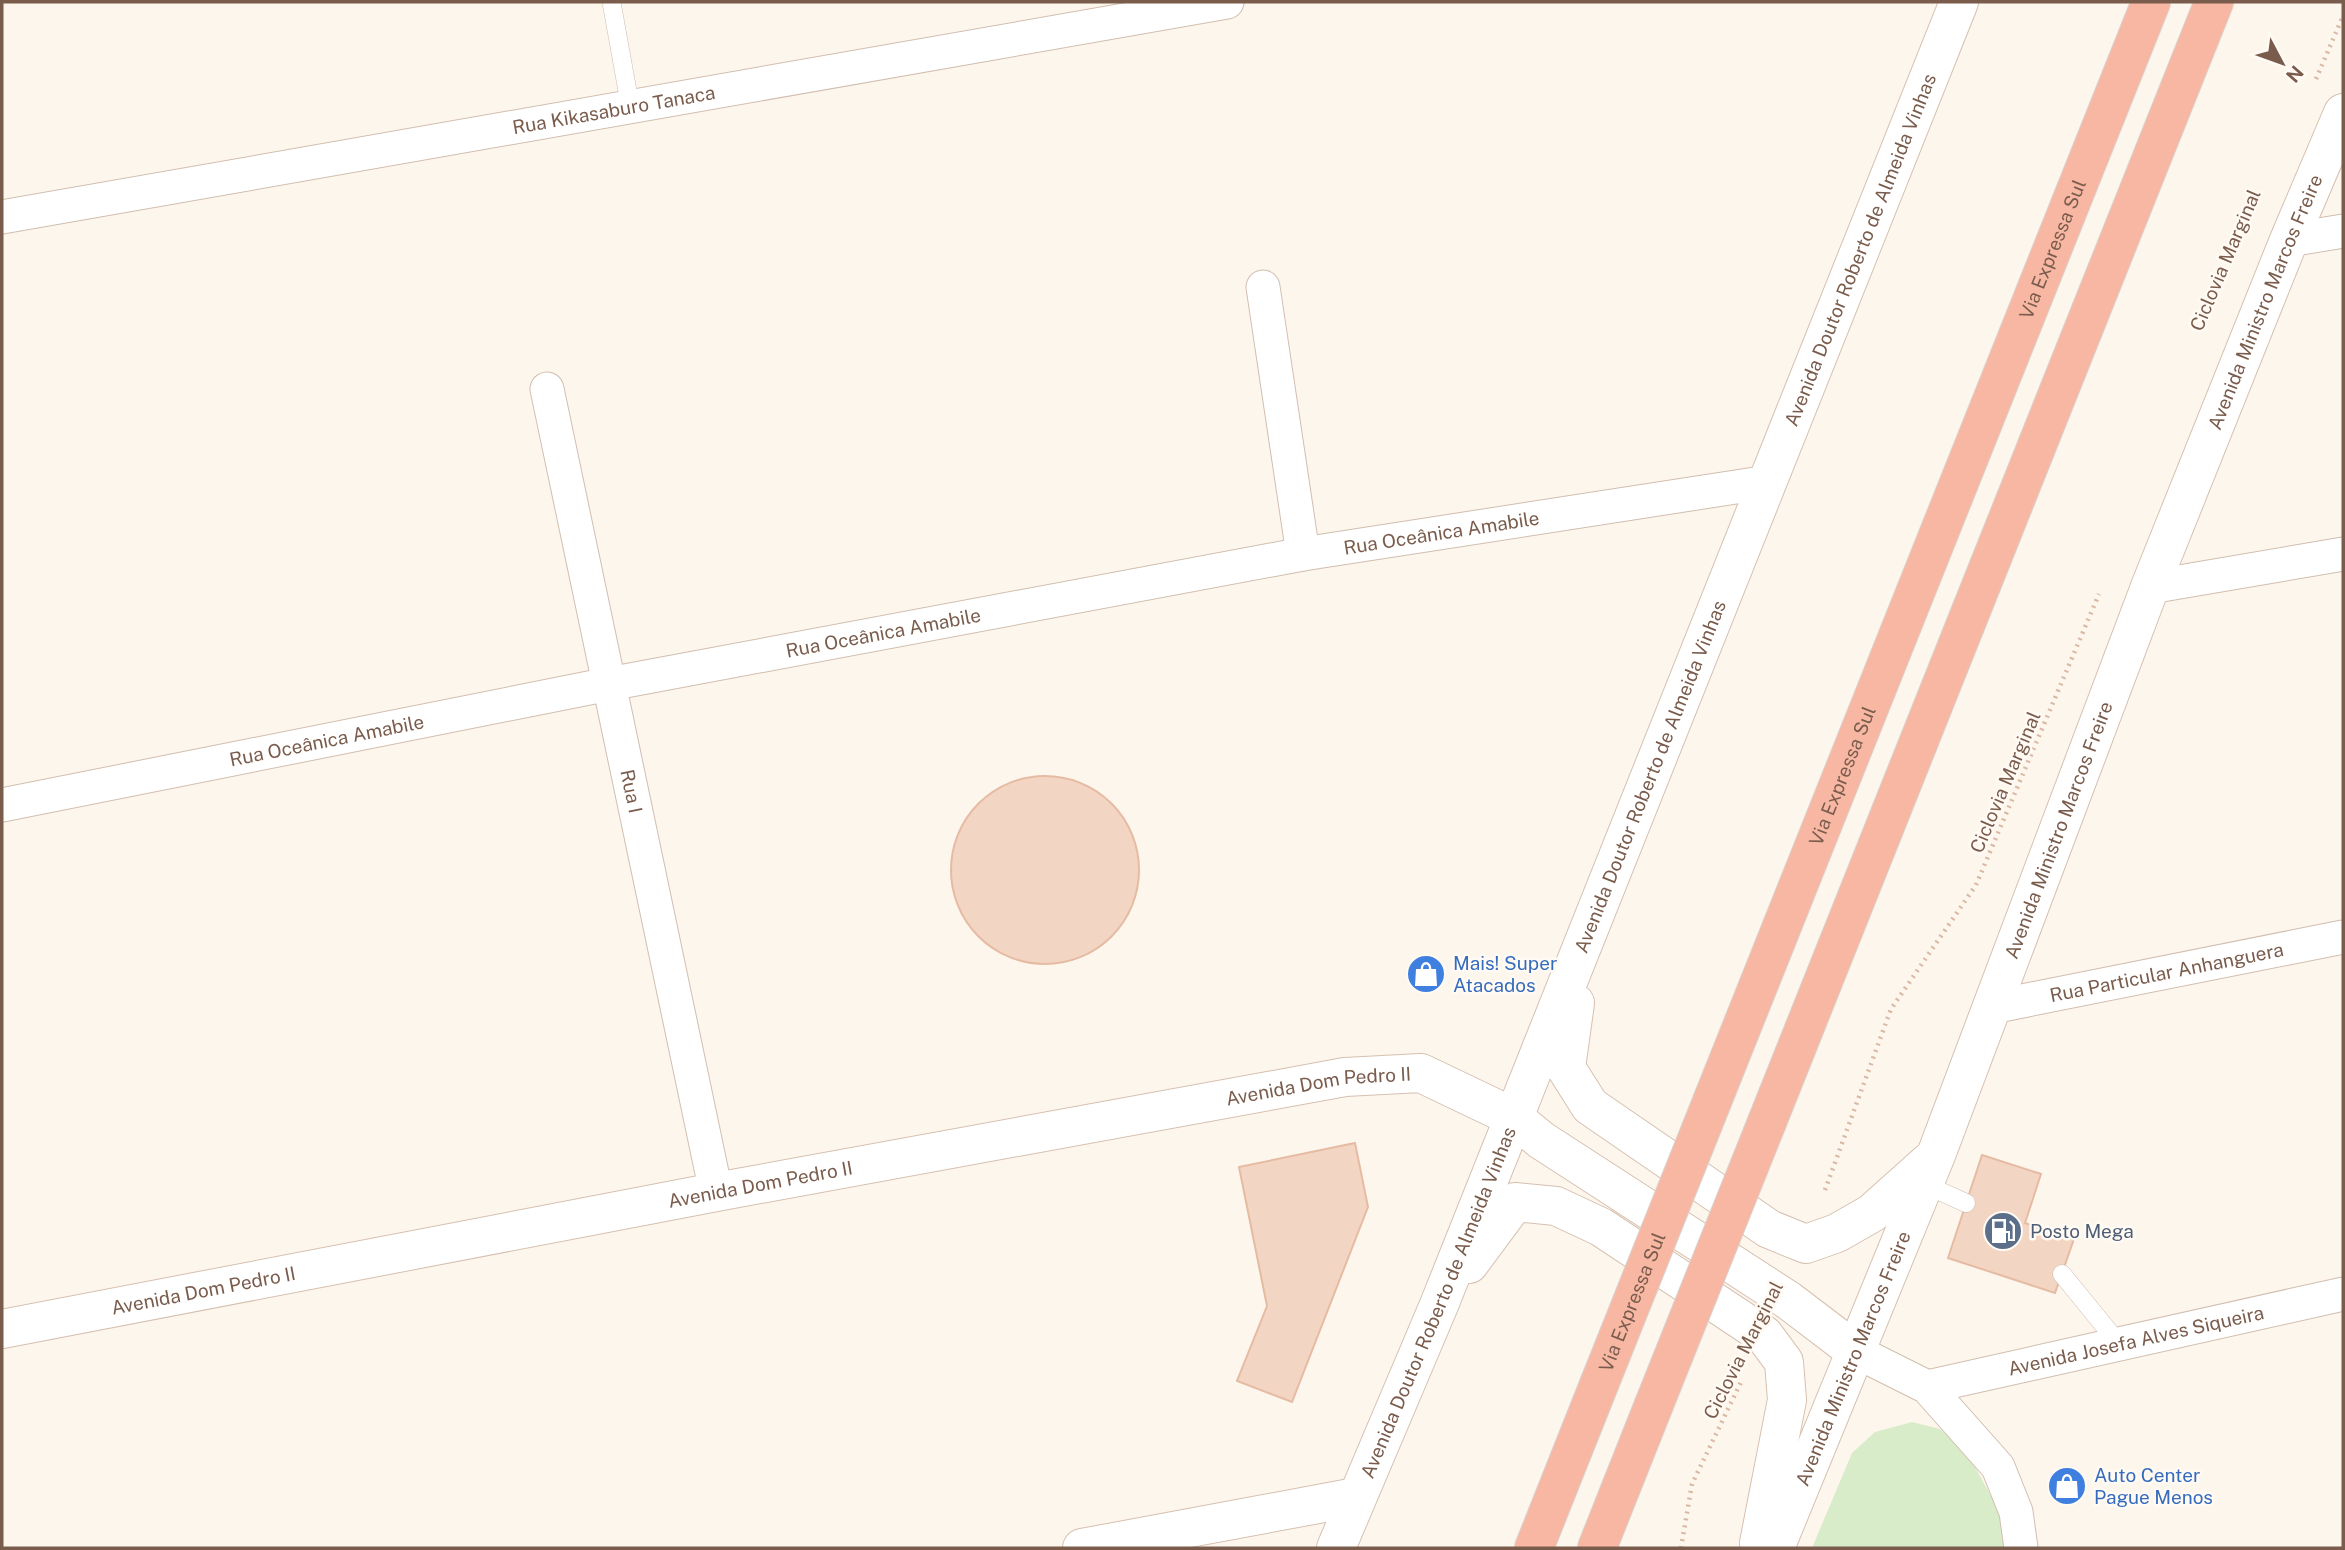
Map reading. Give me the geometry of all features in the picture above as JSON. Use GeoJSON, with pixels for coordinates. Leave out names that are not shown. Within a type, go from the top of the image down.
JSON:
{"type":"FeatureCollection","features":[{"type":"Feature","properties":{"kind":"highway","name":"Via Expressa Sul"},"geometry":{"type":"LineString","coordinates":[[1534,1548],[2151,2]]}},
{"type":"Feature","properties":{"kind":"highway"},"geometry":{"type":"LineString","coordinates":[[1597,1548],[2214,2]]}},
{"type":"Feature","properties":{"kind":"main road","name":"Avenida Doutor Roberto de Almeida Vinhas"},"geometry":{"type":"LineString","coordinates":[[1336,1548],[1439,1305],[1959,2]]}},
{"type":"Feature","properties":{"kind":"main road","name":"Avenida Ministro Marcos Freire"},"geometry":{"type":"LineString","coordinates":[[1775,1548],[1930,1170],[2150,587],[2289,240],[2343,113]]}},
{"type":"Feature","properties":{"kind":"main road"},"geometry":{"type":"LineString","coordinates":[[1582,945],[1566,1068],[1590,1106],[1769,1228],[1806,1244],[1837,1233],[1872,1213],[1930,1170]]}},
{"type":"Feature","properties":{"kind":"main road","name":"Avenida Dom Pedro II"},"geometry":{"type":"LineString","coordinates":[[2,1329],[716,1192],[1345,1077],[1422,1073],[1513,1117],[1541,1140],[1788,1300],[1855,1351]]}},
{"type":"Feature","properties":{"kind":"main road"},"geometry":{"type":"LineString","coordinates":[[1439,1305],[1515,1202],[1556,1206],[1601,1227],[1764,1335],[1784,1362],[1787,1400],[1758,1548]]}},
{"type":"Feature","properties":{"kind":"main road"},"geometry":{"type":"LineString","coordinates":[[1082,1548],[1356,1497]]}},
{"type":"Feature","properties":{"kind":"street","name":"Rua Kikasaburo Tanaca"},"geometry":{"type":"LineString","coordinates":[[2,217],[1227,2]]}},
{"type":"Feature","properties":{"kind":"street"},"geometry":{"type":"LineString","coordinates":[[2289,240],[2343,231]]}},
{"type":"Feature","properties":{"kind":"street"},"geometry":{"type":"LineString","coordinates":[[1263,287],[1303,554]]}},
{"type":"Feature","properties":{"kind":"street","name":"Rua I"},"geometry":{"type":"LineString","coordinates":[[547,389],[716,1192]]}},
{"type":"Feature","properties":{"kind":"street","name":"Rua Oceânica Amabile"},"geometry":{"type":"LineString","coordinates":[[2,805],[609,684],[1303,554],[1768,482]]}},
{"type":"Feature","properties":{"kind":"street"},"geometry":{"type":"LineString","coordinates":[[2150,587],[2343,554]]}},
{"type":"Feature","properties":{"kind":"street","name":"Rua Particular Anhanguera"},"geometry":{"type":"LineString","coordinates":[[1992,1007],[2343,937]]}},
{"type":"Feature","properties":{"kind":"street","name":"Avenida Josefa Alves Siqueira"},"geometry":{"type":"LineString","coordinates":[[1927,1387],[2343,1294]]}},
{"type":"Feature","properties":{"kind":"street"},"geometry":{"type":"LineString","coordinates":[[1855,1351],[1927,1387],[1998,1466],[2016,1512],[2021,1548]]}},
{"type":"Feature","properties":{"kind":"street"},"geometry":{"type":"LineString","coordinates":[[1966,1431],[1968,1400],[1990,1372]]}},
{"type":"Feature","properties":{"kind":"lane"},"geometry":{"type":"LineString","coordinates":[[612,5],[630,105]]}},
{"type":"Feature","properties":{"kind":"lane"},"geometry":{"type":"LineString","coordinates":[[1930,1170],[1966,1203]]}},
{"type":"Feature","properties":{"kind":"lane"},"geometry":{"type":"LineString","coordinates":[[2062,1274],[2119,1344]]}},
{"type":"Feature","properties":{"kind":"path"},"geometry":{"type":"LineString","coordinates":[[2316,80],[2343,16]]}},
{"type":"Feature","properties":{"kind":"path","name":"Ciclovia Marginal"},"geometry":{"type":"LineString","coordinates":[[1806,1244],[1891,1009],[1976,885],[2100,591]]}},
{"type":"Feature","properties":{"kind":"path","name":"Ciclovia Marginal"},"geometry":{"type":"LineString","coordinates":[[1681,1548],[1692,1484],[1764,1335]]}},
{"type":"Feature","properties":{"kind":"green space"},"geometry":{"type":"Polygon","coordinates":[[[1912,1422],[1940,1429],[1969,1456],[2003,1518],[2009,1548],[1812,1548],[1852,1453],[1875,1432],[1912,1422]]]}},
{"type":"Feature","properties":{"kind":"building"},"geometry":{"type":"Polygon","coordinates":[[[1045,776],[1063,777],[1081,783],[1112,803],[1132,834],[1138,852],[1138,888],[1132,906],[1112,937],[1081,957],[1063,963],[1045,964],[1027,963],[1009,957],[978,937],[958,906],[952,888],[951,870],[952,852],[958,834],[978,803],[1009,783],[1027,777],[1045,776]]]}},
{"type":"Feature","properties":{"kind":"building"},"geometry":{"type":"Polygon","coordinates":[[[1355,1143],[1368,1207],[1292,1402],[1237,1381],[1267,1306],[1239,1167],[1355,1143]]]}},
{"type":"Feature","properties":{"kind":"building","name":"Posto Mega"},"geometry":{"type":"Polygon","coordinates":[[[1982,1155],[2041,1174],[2025,1223],[2074,1239],[2055,1293],[1948,1258],[1982,1155]]]}},
{"type":"Feature","properties":{"kind":"place","name":"Mais! Super Atacados"},"geometry":{"type":"Point","coordinates":[1426,974]}},
{"type":"Feature","properties":{"kind":"place","name":"Posto Mega"},"geometry":{"type":"Point","coordinates":[2003,1231]}},
{"type":"Feature","properties":{"kind":"place","name":"Auto Center Pague Menos"},"geometry":{"type":"Point","coordinates":[2067,1486]}}]}
